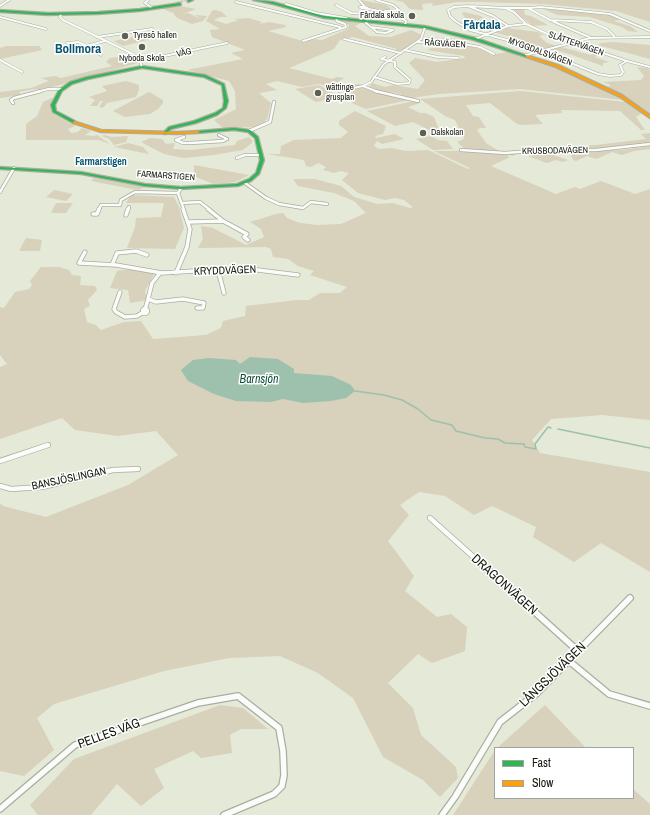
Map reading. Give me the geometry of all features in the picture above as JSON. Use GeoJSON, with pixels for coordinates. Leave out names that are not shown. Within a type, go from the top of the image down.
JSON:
{"type":"FeatureCollection","features":[{"type":"Feature","properties":{"kind":"street"},"geometry":{"type":"LineString","coordinates":[[0,6],[9,0]]}},
{"type":"Feature","properties":{"kind":"street"},"geometry":{"type":"LineString","coordinates":[[241,0],[236,2],[340,27],[346,27],[346,25],[337,22],[336,18]]}},
{"type":"Feature","properties":{"kind":"street","name":"MYGGDALSVÄGEN"},"geometry":{"type":"LineString","coordinates":[[254,0],[270,2],[345,19]]}},
{"type":"Feature","properties":{"kind":"street"},"geometry":{"type":"LineString","coordinates":[[359,0],[370,10]]}},
{"type":"Feature","properties":{"kind":"street"},"geometry":{"type":"LineString","coordinates":[[376,0],[393,5],[399,10],[383,12]]}},
{"type":"Feature","properties":{"kind":"street"},"geometry":{"type":"LineString","coordinates":[[147,1],[145,3],[152,8]]}},
{"type":"Feature","properties":{"kind":"street"},"geometry":{"type":"LineString","coordinates":[[0,11],[61,14],[131,10],[178,3]]}},
{"type":"Feature","properties":{"kind":"street","name":"MYGGDALSVÄGEN"},"geometry":{"type":"LineString","coordinates":[[286,4],[301,10],[368,24],[425,27],[474,39],[526,55],[588,80],[621,96],[650,116]]}},
{"type":"Feature","properties":{"kind":"street"},"geometry":{"type":"LineString","coordinates":[[336,5],[351,13],[377,16],[389,14]]}},
{"type":"Feature","properties":{"kind":"street"},"geometry":{"type":"LineString","coordinates":[[468,6],[493,16],[508,26]]}},
{"type":"Feature","properties":{"kind":"street","name":"SLÅTTERVÄGEN"},"geometry":{"type":"LineString","coordinates":[[627,61],[620,65],[623,72],[621,75],[603,75],[543,52],[486,35],[461,25],[452,18],[448,12],[451,8],[468,6],[505,8],[514,12],[526,24],[552,36],[627,61],[650,66]]}},
{"type":"Feature","properties":{"kind":"street"},"geometry":{"type":"LineString","coordinates":[[365,7],[360,8],[389,14],[406,21],[405,25]]}},
{"type":"Feature","properties":{"kind":"street"},"geometry":{"type":"LineString","coordinates":[[505,8],[542,7],[610,14],[650,31]]}},
{"type":"Feature","properties":{"kind":"street"},"geometry":{"type":"LineString","coordinates":[[528,8],[550,20],[590,38]]}},
{"type":"Feature","properties":{"kind":"street"},"geometry":{"type":"LineString","coordinates":[[345,19],[351,13]]}},
{"type":"Feature","properties":{"kind":"street"},"geometry":{"type":"LineString","coordinates":[[61,14],[62,19],[133,54],[141,64]]}},
{"type":"Feature","properties":{"kind":"street"},"geometry":{"type":"LineString","coordinates":[[0,17],[46,29]]}},
{"type":"Feature","properties":{"kind":"street"},"geometry":{"type":"LineString","coordinates":[[550,20],[591,22],[607,29],[614,36]]}},
{"type":"Feature","properties":{"kind":"street"},"geometry":{"type":"LineString","coordinates":[[368,24],[389,28],[393,30],[380,33],[368,24]]}},
{"type":"Feature","properties":{"kind":"street"},"geometry":{"type":"LineString","coordinates":[[474,39],[508,26],[526,24]]}},
{"type":"Feature","properties":{"kind":"street"},"geometry":{"type":"LineString","coordinates":[[303,41],[340,27]]}},
{"type":"Feature","properties":{"kind":"street"},"geometry":{"type":"LineString","coordinates":[[339,91],[363,86],[371,82],[388,60],[418,42],[423,37],[425,27]]}},
{"type":"Feature","properties":{"kind":"street"},"geometry":{"type":"LineString","coordinates":[[96,37],[152,29]]}},
{"type":"Feature","properties":{"kind":"street"},"geometry":{"type":"LineString","coordinates":[[526,55],[543,52],[570,42],[590,38],[614,36],[650,37]]}},
{"type":"Feature","properties":{"kind":"street"},"geometry":{"type":"LineString","coordinates":[[344,39],[401,53]]}},
{"type":"Feature","properties":{"kind":"street"},"geometry":{"type":"LineString","coordinates":[[87,46],[105,41]]}},
{"type":"Feature","properties":{"kind":"street"},"geometry":{"type":"LineString","coordinates":[[67,43],[78,42],[101,55]]}},
{"type":"Feature","properties":{"kind":"street","name":"RÅGVÄGEN"},"geometry":{"type":"LineString","coordinates":[[418,42],[464,44],[480,47],[494,54]]}},
{"type":"Feature","properties":{"kind":"street","name":"VÄG"},"geometry":{"type":"LineString","coordinates":[[141,64],[227,43]]}},
{"type":"Feature","properties":{"kind":"street"},"geometry":{"type":"LineString","coordinates":[[404,50],[438,57],[458,58]]}},
{"type":"Feature","properties":{"kind":"street"},"geometry":{"type":"LineString","coordinates":[[374,77],[397,84],[409,83],[410,80],[395,67],[395,62],[381,59],[385,57]]}},
{"type":"Feature","properties":{"kind":"street"},"geometry":{"type":"LineString","coordinates":[[0,60],[22,72]]}},
{"type":"Feature","properties":{"kind":"street"},"geometry":{"type":"LineString","coordinates":[[165,133],[170,128],[195,122],[216,114],[224,108],[226,102],[223,85],[204,76],[141,64],[71,83],[62,89],[53,105],[55,112],[62,117],[84,127],[112,133],[195,134],[234,129],[249,131],[270,122],[275,104],[274,102]]}},
{"type":"Feature","properties":{"kind":"street"},"geometry":{"type":"LineString","coordinates":[[363,86],[375,91],[418,101]]}},
{"type":"Feature","properties":{"kind":"street"},"geometry":{"type":"LineString","coordinates":[[13,103],[11,100],[14,98],[48,89],[62,89]]}},
{"type":"Feature","properties":{"kind":"street"},"geometry":{"type":"LineString","coordinates":[[249,131],[257,138],[262,160],[258,173],[246,183],[266,198],[279,204],[302,208],[306,207],[311,202],[328,204]]}},
{"type":"Feature","properties":{"kind":"street"},"geometry":{"type":"LineString","coordinates":[[184,137],[176,140],[180,143],[188,143],[223,141],[227,139],[224,136],[219,135]]}},
{"type":"Feature","properties":{"kind":"street","name":"KRUSBODAVÄGEN"},"geometry":{"type":"LineString","coordinates":[[461,150],[505,152],[596,150],[650,144]]}},
{"type":"Feature","properties":{"kind":"street"},"geometry":{"type":"LineString","coordinates":[[238,158],[242,156],[261,155]]}},
{"type":"Feature","properties":{"kind":"street","name":"FARMARSTIGEN"},"geometry":{"type":"LineString","coordinates":[[0,168],[81,173],[180,191],[218,188],[246,183]]}},
{"type":"Feature","properties":{"kind":"street"},"geometry":{"type":"LineString","coordinates":[[0,192],[14,168]]}},
{"type":"Feature","properties":{"kind":"street"},"geometry":{"type":"LineString","coordinates":[[93,214],[97,214],[102,205],[120,205],[121,200],[135,192],[180,191]]}},
{"type":"Feature","properties":{"kind":"street","name":"KRYDDVÄGEN"},"geometry":{"type":"LineString","coordinates":[[176,273],[187,247],[190,235],[189,222],[182,203],[180,191]]}},
{"type":"Feature","properties":{"kind":"street"},"geometry":{"type":"LineString","coordinates":[[182,203],[200,202],[223,221],[246,234],[244,237],[248,240]]}},
{"type":"Feature","properties":{"kind":"street"},"geometry":{"type":"LineString","coordinates":[[126,215],[129,207]]}},
{"type":"Feature","properties":{"kind":"street"},"geometry":{"type":"LineString","coordinates":[[189,222],[223,221]]}},
{"type":"Feature","properties":{"kind":"street"},"geometry":{"type":"LineString","coordinates":[[112,264],[117,253],[124,251],[136,250],[146,255]]}},
{"type":"Feature","properties":{"kind":"street","name":"KRYDDVÄGEN"},"geometry":{"type":"LineString","coordinates":[[84,252],[79,263],[112,264],[160,273],[242,268],[298,275]]}},
{"type":"Feature","properties":{"kind":"street"},"geometry":{"type":"LineString","coordinates":[[218,270],[224,293]]}},
{"type":"Feature","properties":{"kind":"street"},"geometry":{"type":"LineString","coordinates":[[120,292],[114,308],[116,312],[125,317],[137,316],[142,313],[141,311],[145,310],[152,283],[160,273]]}},
{"type":"Feature","properties":{"kind":"street"},"geometry":{"type":"LineString","coordinates":[[148,298],[156,302],[183,299],[196,300],[204,303],[203,308],[197,308]]}},
{"type":"Feature","properties":{"kind":"street"},"geometry":{"type":"LineString","coordinates":[[0,461],[48,445]]}},
{"type":"Feature","properties":{"kind":"street","name":"BANSJÖSLINGAN"},"geometry":{"type":"LineString","coordinates":[[0,486],[11,489],[42,486],[113,470],[138,469]]}},
{"type":"Feature","properties":{"kind":"street","name":"DRAGONVÄGEN"},"geometry":{"type":"LineString","coordinates":[[430,518],[578,651]]}},
{"type":"Feature","properties":{"kind":"street","name":"LÅNGSJÖVÄGEN"},"geometry":{"type":"LineString","coordinates":[[442,815],[455,797],[500,722],[538,693],[630,598]]}},
{"type":"Feature","properties":{"kind":"street"},"geometry":{"type":"LineString","coordinates":[[569,661],[609,694],[650,706]]}},
{"type":"Feature","properties":{"kind":"street","name":"PELLES VÄG"},"geometry":{"type":"LineString","coordinates":[[0,809],[75,745],[198,703],[238,696],[279,728],[284,751],[284,775],[282,786],[274,794],[224,815]]}},
{"type":"Feature","properties":{"kind":"shaded area"},"geometry":{"type":"Polygon","coordinates":[[[361,0],[386,5],[394,11],[390,13],[368,8],[361,0]]]}},
{"type":"Feature","properties":{"kind":"shaded area"},"geometry":{"type":"Polygon","coordinates":[[[394,0],[650,0],[650,22],[616,11],[543,4],[457,2],[433,6],[432,3],[422,4],[423,10],[410,9],[403,2],[394,0]]]}},
{"type":"Feature","properties":{"kind":"shaded area"},"geometry":{"type":"Polygon","coordinates":[[[175,5],[196,9],[180,15],[188,13],[203,20],[195,15],[207,16],[203,21],[192,24],[177,18],[173,13],[161,8],[175,5]]]}},
{"type":"Feature","properties":{"kind":"shaded area"},"geometry":{"type":"Polygon","coordinates":[[[543,8],[609,14],[624,19],[614,21],[630,26],[638,32],[628,31],[622,27],[590,17],[557,15],[543,8]]]}},
{"type":"Feature","properties":{"kind":"shaded area"},"geometry":{"type":"Polygon","coordinates":[[[215,10],[222,12],[227,17],[220,17],[214,20],[226,24],[239,20],[234,19],[249,18],[262,22],[259,24],[269,22],[285,25],[286,27],[268,31],[306,42],[313,39],[322,40],[348,29],[349,25],[338,20],[363,22],[355,26],[369,36],[391,37],[411,30],[422,35],[416,42],[400,51],[394,51],[397,49],[353,37],[340,40],[334,49],[289,68],[332,79],[337,77],[344,78],[337,83],[352,86],[357,84],[363,85],[340,90],[319,84],[302,87],[277,81],[266,84],[277,90],[259,93],[271,103],[267,119],[263,124],[255,127],[223,128],[214,120],[236,109],[235,91],[229,81],[187,70],[243,59],[231,53],[245,50],[212,37],[210,30],[220,29],[206,21],[212,11],[215,10]]]}},
{"type":"Feature","properties":{"kind":"shaded area"},"geometry":{"type":"Polygon","coordinates":[[[512,10],[524,10],[525,15],[531,16],[548,25],[533,26],[512,10]]]}},
{"type":"Feature","properties":{"kind":"shaded area"},"geometry":{"type":"Polygon","coordinates":[[[464,12],[481,16],[483,18],[479,19],[494,29],[502,31],[507,28],[538,32],[544,35],[539,36],[547,43],[590,55],[596,53],[599,55],[595,57],[609,62],[603,63],[603,66],[549,48],[540,49],[521,42],[519,39],[486,30],[465,18],[462,13],[464,12]]]}},
{"type":"Feature","properties":{"kind":"shaded area"},"geometry":{"type":"Polygon","coordinates":[[[142,35],[151,39],[123,46],[114,41],[142,35]]]}},
{"type":"Feature","properties":{"kind":"shaded area"},"geometry":{"type":"Polygon","coordinates":[[[463,36],[554,66],[623,100],[520,89],[439,94],[411,98],[397,93],[376,90],[369,87],[372,83],[385,87],[393,85],[418,89],[425,80],[409,63],[415,58],[437,62],[465,58],[464,56],[427,50],[431,48],[455,47],[461,44],[488,51],[491,55],[507,52],[469,40],[425,39],[426,37],[460,39],[463,36]]]}},
{"type":"Feature","properties":{"kind":"shaded area"},"geometry":{"type":"Polygon","coordinates":[[[613,42],[650,45],[650,59],[598,45],[601,43],[613,42]]]}},
{"type":"Feature","properties":{"kind":"shaded area"},"geometry":{"type":"Polygon","coordinates":[[[6,46],[39,46],[42,50],[0,59],[0,48],[6,46]]]}},
{"type":"Feature","properties":{"kind":"shaded area"},"geometry":{"type":"Polygon","coordinates":[[[127,56],[135,59],[138,63],[42,90],[34,89],[19,92],[21,95],[0,98],[0,92],[31,88],[49,81],[41,78],[55,76],[61,78],[112,66],[106,62],[110,58],[127,56]]]}},
{"type":"Feature","properties":{"kind":"shaded area"},"geometry":{"type":"Polygon","coordinates":[[[637,67],[648,68],[650,71],[650,115],[634,103],[607,87],[611,85],[603,82],[641,80],[644,76],[637,67]]]}},
{"type":"Feature","properties":{"kind":"shaded area"},"geometry":{"type":"Polygon","coordinates":[[[126,81],[139,85],[139,90],[136,97],[107,103],[103,108],[99,107],[103,101],[100,101],[97,106],[90,106],[95,100],[89,97],[107,91],[102,86],[126,81]]]}},
{"type":"Feature","properties":{"kind":"shaded area","name":"wättinge grusplan"},"geometry":{"type":"Polygon","coordinates":[[[319,85],[340,97],[316,102],[295,89],[319,85]]]}},
{"type":"Feature","properties":{"kind":"shaded area"},"geometry":{"type":"Polygon","coordinates":[[[364,87],[409,100],[366,109],[354,104],[342,93],[364,87]]]}},
{"type":"Feature","properties":{"kind":"shaded area"},"geometry":{"type":"Polygon","coordinates":[[[520,91],[625,102],[642,113],[636,117],[645,130],[641,130],[620,111],[561,110],[562,113],[535,115],[543,124],[522,125],[517,124],[490,103],[466,105],[473,116],[479,117],[486,128],[480,128],[477,130],[486,143],[499,151],[465,149],[457,142],[464,139],[455,120],[445,116],[420,99],[520,91]]]}},
{"type":"Feature","properties":{"kind":"shaded area"},"geometry":{"type":"Polygon","coordinates":[[[149,92],[163,100],[163,103],[158,109],[150,114],[125,117],[113,111],[149,92]]]}},
{"type":"Feature","properties":{"kind":"shaded area"},"geometry":{"type":"Polygon","coordinates":[[[52,98],[54,99],[52,109],[54,114],[75,126],[68,129],[71,133],[78,132],[82,128],[91,131],[85,135],[97,135],[110,144],[99,140],[26,140],[26,124],[37,116],[43,102],[52,98]]]}},
{"type":"Feature","properties":{"kind":"shaded area"},"geometry":{"type":"Polygon","coordinates":[[[415,101],[420,103],[408,107],[420,113],[425,113],[434,117],[440,132],[435,133],[413,122],[395,126],[367,111],[415,101]]]}},
{"type":"Feature","properties":{"kind":"shaded area"},"geometry":{"type":"Polygon","coordinates":[[[355,111],[386,126],[383,134],[375,136],[376,138],[395,134],[404,139],[382,144],[377,141],[374,146],[379,149],[392,148],[405,151],[428,150],[468,169],[470,168],[434,151],[505,154],[510,157],[491,166],[556,194],[575,187],[580,189],[601,181],[635,194],[650,189],[650,420],[602,415],[551,419],[532,440],[540,453],[650,472],[650,572],[601,543],[574,562],[533,537],[536,527],[492,506],[474,515],[445,496],[419,492],[400,505],[409,515],[388,541],[414,576],[405,591],[437,617],[451,614],[467,627],[465,651],[432,663],[418,654],[388,683],[413,708],[421,735],[456,767],[458,778],[440,797],[423,780],[383,757],[353,698],[318,673],[280,656],[229,658],[164,671],[54,704],[37,718],[54,750],[24,776],[0,771],[0,503],[3,506],[46,517],[128,485],[178,455],[156,431],[118,436],[75,430],[62,418],[0,439],[0,367],[7,364],[0,355],[0,307],[4,308],[15,292],[29,289],[32,285],[30,281],[41,267],[59,267],[69,270],[72,275],[81,276],[80,285],[95,286],[97,290],[88,300],[90,306],[84,309],[87,322],[96,325],[101,330],[124,322],[141,321],[153,339],[206,335],[221,328],[223,321],[245,316],[246,306],[309,300],[320,293],[340,293],[347,287],[310,275],[314,271],[298,266],[288,259],[273,257],[271,249],[266,247],[198,248],[203,239],[201,226],[213,228],[246,245],[264,237],[261,229],[250,222],[276,214],[283,213],[287,218],[300,223],[317,225],[341,224],[366,213],[354,201],[334,193],[298,186],[293,179],[315,179],[341,186],[354,197],[377,204],[393,203],[410,208],[413,207],[404,200],[395,198],[385,200],[358,193],[342,180],[349,173],[341,171],[334,173],[323,170],[326,167],[318,163],[311,167],[306,166],[304,160],[267,154],[280,154],[281,146],[294,140],[341,138],[348,132],[339,125],[339,121],[355,111]]]}},
{"type":"Feature","properties":{"kind":"shaded area"},"geometry":{"type":"Polygon","coordinates":[[[650,133],[650,143],[605,149],[550,148],[548,146],[596,145],[646,139],[641,134],[650,133]]]}},
{"type":"Feature","properties":{"kind":"shaded area"},"geometry":{"type":"Polygon","coordinates":[[[102,136],[112,137],[128,136],[126,142],[114,145],[109,139],[102,136]]]}},
{"type":"Feature","properties":{"kind":"shaded area"},"geometry":{"type":"Polygon","coordinates":[[[431,136],[438,140],[447,141],[453,149],[433,150],[416,139],[431,136]]]}},
{"type":"Feature","properties":{"kind":"shaded area"},"geometry":{"type":"Polygon","coordinates":[[[249,137],[253,142],[243,150],[184,158],[164,154],[141,142],[150,138],[162,139],[166,144],[175,143],[173,149],[191,150],[235,145],[237,141],[249,137]]]}},
{"type":"Feature","properties":{"kind":"shaded area"},"geometry":{"type":"Polygon","coordinates":[[[128,143],[143,147],[149,154],[114,147],[128,143]]]}},
{"type":"Feature","properties":{"kind":"shaded area"},"geometry":{"type":"Polygon","coordinates":[[[650,146],[650,149],[634,151],[622,155],[612,152],[596,159],[587,156],[576,161],[573,160],[570,152],[621,150],[650,146]]]}},
{"type":"Feature","properties":{"kind":"shaded area"},"geometry":{"type":"Polygon","coordinates":[[[549,151],[553,155],[568,160],[563,162],[556,160],[547,163],[520,153],[512,156],[509,154],[517,152],[549,151]]]}},
{"type":"Feature","properties":{"kind":"shaded area"},"geometry":{"type":"Polygon","coordinates":[[[194,165],[249,175],[236,182],[213,184],[194,176],[194,165]]]}},
{"type":"Feature","properties":{"kind":"shaded area"},"geometry":{"type":"Polygon","coordinates":[[[94,178],[146,187],[138,190],[91,181],[94,178]]]}},
{"type":"Feature","properties":{"kind":"shaded area"},"geometry":{"type":"Polygon","coordinates":[[[54,190],[73,194],[66,201],[46,197],[54,190]]]}},
{"type":"Feature","properties":{"kind":"shaded area"},"geometry":{"type":"Polygon","coordinates":[[[131,195],[174,197],[179,207],[184,228],[175,249],[127,248],[135,227],[136,218],[161,217],[164,203],[126,203],[131,195]]]}},
{"type":"Feature","properties":{"kind":"shaded area"},"geometry":{"type":"Polygon","coordinates":[[[56,203],[73,203],[66,213],[51,213],[56,203]]]}},
{"type":"Feature","properties":{"kind":"shaded area"},"geometry":{"type":"Polygon","coordinates":[[[26,238],[42,240],[40,251],[19,251],[26,238]]]}},
{"type":"Feature","properties":{"kind":"shaded area"},"geometry":{"type":"Polygon","coordinates":[[[130,269],[154,274],[145,291],[147,300],[130,303],[128,290],[110,288],[117,271],[130,269]]]}},
{"type":"Feature","properties":{"kind":"shaded area"},"geometry":{"type":"Polygon","coordinates":[[[220,705],[243,708],[268,729],[241,729],[230,735],[232,753],[201,758],[193,751],[154,769],[164,788],[141,806],[117,784],[91,815],[38,815],[30,805],[74,759],[220,705]]]}},
{"type":"Feature","properties":{"kind":"shaded area"},"geometry":{"type":"Polygon","coordinates":[[[545,705],[585,747],[498,747],[545,705]]]}},
{"type":"Feature","properties":{"kind":"shaded area"},"geometry":{"type":"Polygon","coordinates":[[[494,752],[494,799],[634,799],[634,790],[650,804],[650,815],[453,815],[494,752]]]}},
{"type":"Feature","properties":{"kind":"water","name":"Barnsjön"},"geometry":{"type":"Polygon","coordinates":[[[250,357],[278,359],[294,369],[294,373],[332,376],[351,385],[355,391],[346,398],[331,401],[303,403],[283,399],[271,402],[236,401],[214,394],[188,381],[181,370],[193,360],[209,358],[236,360],[240,364],[250,357]]]}},
{"type":"Feature","properties":{"kind":"waterway"},"geometry":{"type":"LineString","coordinates":[[355,391],[384,395],[402,400],[418,409],[431,420],[452,425],[456,431],[485,438],[498,439],[505,443],[524,444],[525,447],[536,449],[535,444],[548,427],[551,428]]}},
{"type":"Feature","properties":{"kind":"waterway"},"geometry":{"type":"LineString","coordinates":[[558,429],[650,448]]}},
{"type":"Feature","properties":{"kind":"tunnel"},"geometry":{"type":"LineString","coordinates":[[177,3],[187,0]]}},
{"type":"Feature","properties":{"kind":"traffic: fast"},"geometry":{"type":"LineString","coordinates":[[254,0],[273,3],[324,17],[425,27],[475,39],[527,56]]}},
{"type":"Feature","properties":{"kind":"traffic: fast"},"geometry":{"type":"LineString","coordinates":[[0,11],[48,14],[98,13],[140,10],[180,4]]}},
{"type":"Feature","properties":{"kind":"traffic: fast"},"geometry":{"type":"LineString","coordinates":[[74,122],[55,112],[53,105],[61,90],[71,83],[87,78],[142,67],[205,76],[223,85],[226,101],[224,108],[216,114],[195,122],[170,128],[165,133]]}},
{"type":"Feature","properties":{"kind":"traffic: fast"},"geometry":{"type":"LineString","coordinates":[[0,168],[81,173],[145,185],[181,188],[238,185],[250,180],[258,173],[262,160],[261,153],[257,138],[249,131],[234,129],[198,132]]}},
{"type":"Feature","properties":{"kind":"traffic: slow"},"geometry":{"type":"LineString","coordinates":[[527,56],[557,66],[621,96],[650,117]]}},
{"type":"Feature","properties":{"kind":"traffic: slow"},"geometry":{"type":"LineString","coordinates":[[74,122],[101,131],[177,133],[198,132]]}},
{"type":"Feature","properties":{"kind":"place","name":"Fårdala skola"},"geometry":{"type":"Point","coordinates":[412,16]}},
{"type":"Feature","properties":{"kind":"place","name":"Tyresö hallen"},"geometry":{"type":"Point","coordinates":[125,36]}},
{"type":"Feature","properties":{"kind":"place","name":"Nyboda Skola"},"geometry":{"type":"Point","coordinates":[142,47]}},
{"type":"Feature","properties":{"kind":"place","name":"wättinge grusplan"},"geometry":{"type":"Point","coordinates":[318,93]}},
{"type":"Feature","properties":{"kind":"place","name":"Dalskolan"},"geometry":{"type":"Point","coordinates":[423,133]}},
{"type":"Feature","properties":{"kind":"district","name":"Fårdala"},"geometry":{"type":"Point","coordinates":[482,26]}},
{"type":"Feature","properties":{"kind":"district","name":"Bollmora"},"geometry":{"type":"Point","coordinates":[78,50]}},
{"type":"Feature","properties":{"kind":"district","name":"Farmarstigen"},"geometry":{"type":"Point","coordinates":[101,162]}}]}
